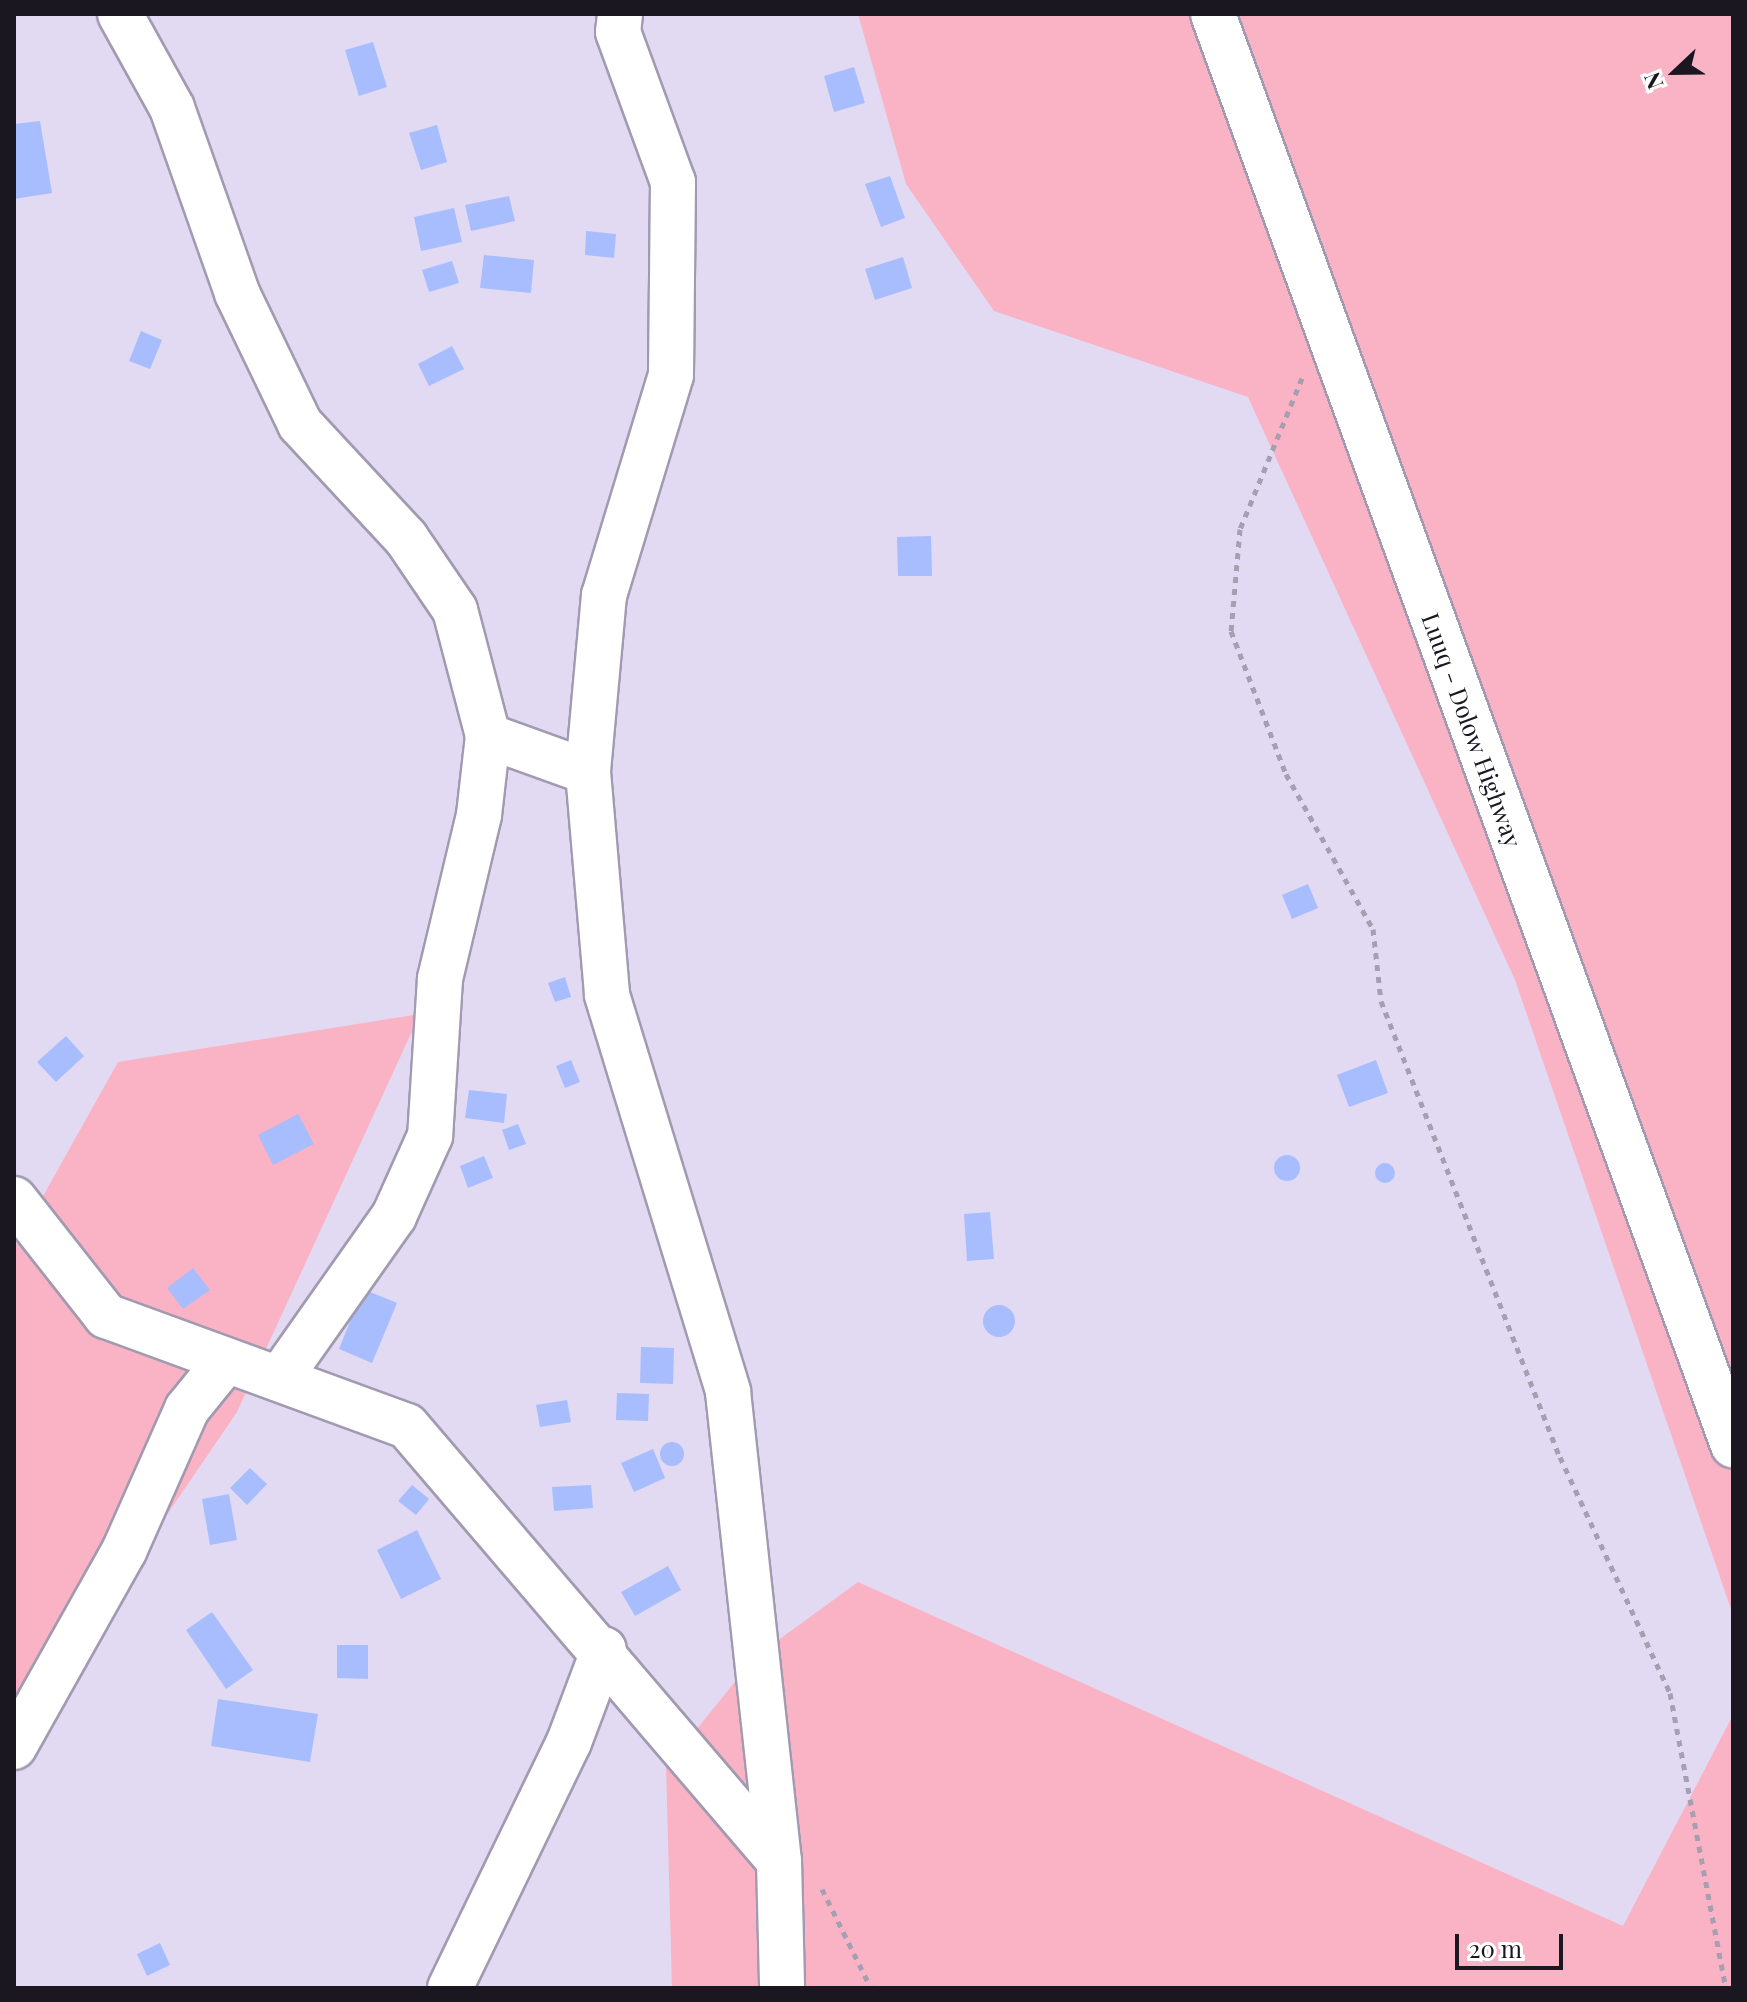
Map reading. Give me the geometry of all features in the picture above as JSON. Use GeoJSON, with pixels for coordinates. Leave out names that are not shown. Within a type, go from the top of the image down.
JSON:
{"type":"FeatureCollection","features":[{"type":"Feature","properties":{"kind":"street"},"geometry":{"type":"LineString","coordinates":[[120,14],[172,108],[237,293],[300,424],[406,538],[455,610],[488,736],[479,815],[440,979],[430,1136],[394,1216],[281,1376]]}},
{"type":"Feature","properties":{"kind":"street"},"geometry":{"type":"LineString","coordinates":[[620,14],[618,32],[673,182],[671,375],[604,595],[588,772],[607,995],[728,1392],[779,1861],[782,1988]]}},
{"type":"Feature","properties":{"kind":"street","name":"Luuq - Dolow Highway"},"geometry":{"type":"LineString","coordinates":[[1213,14],[1733,1445]]}},
{"type":"Feature","properties":{"kind":"street"},"geometry":{"type":"LineString","coordinates":[[488,736],[588,772]]}},
{"type":"Feature","properties":{"kind":"street"},"geometry":{"type":"LineString","coordinates":[[14,1199],[106,1316],[225,1362],[281,1376],[407,1426],[604,1649],[779,1861]]}},
{"type":"Feature","properties":{"kind":"street"},"geometry":{"type":"LineString","coordinates":[[14,1747],[124,1551],[187,1409],[225,1362]]}},
{"type":"Feature","properties":{"kind":"street"},"geometry":{"type":"LineString","coordinates":[[450,1988],[569,1742],[604,1649]]}},
{"type":"Feature","properties":{"kind":"path"},"geometry":{"type":"LineString","coordinates":[[1326,329],[1240,529],[1231,631],[1286,774],[1373,929],[1381,1001],[1560,1457],[1670,1693],[1726,1988]]}},
{"type":"Feature","properties":{"kind":"path"},"geometry":{"type":"LineString","coordinates":[[779,1861],[817,1879],[871,1988]]}},
{"type":"Feature","properties":{"kind":"shaded area"},"geometry":{"type":"Polygon","coordinates":[[[858,14],[1733,14],[1733,1615],[1515,980],[1248,397],[994,311],[906,184],[858,14]]]}},
{"type":"Feature","properties":{"kind":"shaded area"},"geometry":{"type":"Polygon","coordinates":[[[420,1014],[237,1412],[14,1739],[14,1248],[118,1062],[420,1014]]]}},
{"type":"Feature","properties":{"kind":"shaded area"},"geometry":{"type":"Polygon","coordinates":[[[858,1582],[1623,1926],[1733,1715],[1733,1988],[672,1988],[666,1767],[755,1657],[858,1582]]]}},
{"type":"Feature","properties":{"kind":"building"},"geometry":{"type":"Polygon","coordinates":[[[373,42],[387,87],[359,96],[345,50],[373,42]]]}},
{"type":"Feature","properties":{"kind":"building"},"geometry":{"type":"Polygon","coordinates":[[[854,67],[865,103],[834,112],[824,76],[854,67]]]}},
{"type":"Feature","properties":{"kind":"building"},"geometry":{"type":"Polygon","coordinates":[[[40,121],[52,193],[14,199],[14,124],[40,121]]]}},
{"type":"Feature","properties":{"kind":"building"},"geometry":{"type":"Polygon","coordinates":[[[437,125],[447,162],[421,170],[409,133],[437,125]]]}},
{"type":"Feature","properties":{"kind":"building"},"geometry":{"type":"Polygon","coordinates":[[[890,176],[905,218],[881,227],[865,184],[890,176]]]}},
{"type":"Feature","properties":{"kind":"building"},"geometry":{"type":"Polygon","coordinates":[[[509,196],[515,221],[471,231],[465,205],[509,196]]]}},
{"type":"Feature","properties":{"kind":"building"},"geometry":{"type":"Polygon","coordinates":[[[454,208],[462,242],[421,251],[414,217],[454,208]]]}},
{"type":"Feature","properties":{"kind":"building"},"geometry":{"type":"Polygon","coordinates":[[[586,231],[616,234],[614,258],[585,255],[586,231]]]}},
{"type":"Feature","properties":{"kind":"building"},"geometry":{"type":"Polygon","coordinates":[[[484,255],[534,260],[531,293],[480,288],[484,255]]]}},
{"type":"Feature","properties":{"kind":"building"},"geometry":{"type":"Polygon","coordinates":[[[903,257],[912,288],[875,300],[865,269],[903,257]]]}},
{"type":"Feature","properties":{"kind":"building"},"geometry":{"type":"Polygon","coordinates":[[[452,261],[459,283],[429,292],[422,270],[452,261]]]}},
{"type":"Feature","properties":{"kind":"building"},"geometry":{"type":"Polygon","coordinates":[[[141,331],[162,340],[150,369],[129,361],[141,331]]]}},
{"type":"Feature","properties":{"kind":"building"},"geometry":{"type":"Polygon","coordinates":[[[452,346],[464,369],[429,386],[418,364],[452,346]]]}},
{"type":"Feature","properties":{"kind":"building"},"geometry":{"type":"Polygon","coordinates":[[[931,536],[932,576],[898,576],[897,537],[931,536]]]}},
{"type":"Feature","properties":{"kind":"building"},"geometry":{"type":"Polygon","coordinates":[[[1308,884],[1318,908],[1292,919],[1282,895],[1308,884]]]}},
{"type":"Feature","properties":{"kind":"building"},"geometry":{"type":"Polygon","coordinates":[[[565,977],[571,997],[555,1002],[548,983],[565,977]]]}},
{"type":"Feature","properties":{"kind":"building"},"geometry":{"type":"Polygon","coordinates":[[[66,1036],[84,1056],[56,1082],[37,1062],[66,1036]]]}},
{"type":"Feature","properties":{"kind":"building"},"geometry":{"type":"Polygon","coordinates":[[[571,1060],[580,1082],[565,1088],[556,1066],[571,1060]]]}},
{"type":"Feature","properties":{"kind":"building"},"geometry":{"type":"Polygon","coordinates":[[[1376,1060],[1388,1093],[1349,1107],[1337,1075],[1376,1060]]]}},
{"type":"Feature","properties":{"kind":"building"},"geometry":{"type":"Polygon","coordinates":[[[469,1090],[507,1094],[504,1123],[465,1118],[469,1090]]]}},
{"type":"Feature","properties":{"kind":"building"},"geometry":{"type":"Polygon","coordinates":[[[298,1114],[314,1144],[273,1165],[258,1135],[298,1114]]]}},
{"type":"Feature","properties":{"kind":"building"},"geometry":{"type":"Polygon","coordinates":[[[518,1124],[526,1144],[509,1150],[502,1130],[518,1124]]]}},
{"type":"Feature","properties":{"kind":"building"},"geometry":{"type":"Polygon","coordinates":[[[1287,1155],[1296,1159],[1300,1168],[1296,1177],[1287,1181],[1278,1177],[1274,1168],[1278,1159],[1287,1155]]]}},
{"type":"Feature","properties":{"kind":"building"},"geometry":{"type":"Polygon","coordinates":[[[484,1156],[493,1178],[468,1188],[460,1166],[484,1156]]]}},
{"type":"Feature","properties":{"kind":"building"},"geometry":{"type":"Polygon","coordinates":[[[1381,1163],[1389,1163],[1395,1173],[1389,1183],[1381,1183],[1375,1177],[1375,1169],[1381,1163]]]}},
{"type":"Feature","properties":{"kind":"building"},"geometry":{"type":"Polygon","coordinates":[[[990,1212],[994,1259],[967,1261],[964,1214],[990,1212]]]}},
{"type":"Feature","properties":{"kind":"building"},"geometry":{"type":"Polygon","coordinates":[[[193,1268],[210,1290],[183,1309],[167,1288],[193,1268]]]}},
{"type":"Feature","properties":{"kind":"building"},"geometry":{"type":"Polygon","coordinates":[[[363,1289],[397,1303],[372,1363],[339,1349],[363,1289]]]}},
{"type":"Feature","properties":{"kind":"building"},"geometry":{"type":"Polygon","coordinates":[[[999,1305],[1010,1310],[1015,1321],[1010,1332],[999,1337],[988,1332],[983,1321],[988,1310],[999,1305]]]}},
{"type":"Feature","properties":{"kind":"building"},"geometry":{"type":"Polygon","coordinates":[[[641,1347],[674,1348],[673,1384],[640,1383],[641,1347]]]}},
{"type":"Feature","properties":{"kind":"building"},"geometry":{"type":"Polygon","coordinates":[[[617,1393],[649,1394],[648,1421],[616,1420],[617,1393]]]}},
{"type":"Feature","properties":{"kind":"building"},"geometry":{"type":"Polygon","coordinates":[[[567,1400],[571,1422],[540,1427],[536,1405],[567,1400]]]}},
{"type":"Feature","properties":{"kind":"building"},"geometry":{"type":"Polygon","coordinates":[[[672,1442],[681,1445],[684,1454],[681,1463],[672,1466],[663,1463],[660,1454],[663,1445],[672,1442]]]}},
{"type":"Feature","properties":{"kind":"building"},"geometry":{"type":"Polygon","coordinates":[[[653,1449],[665,1478],[634,1492],[621,1463],[653,1449]]]}},
{"type":"Feature","properties":{"kind":"building"},"geometry":{"type":"Polygon","coordinates":[[[250,1468],[267,1484],[247,1505],[230,1488],[250,1468]]]}},
{"type":"Feature","properties":{"kind":"building"},"geometry":{"type":"Polygon","coordinates":[[[412,1485],[429,1499],[416,1515],[398,1501],[412,1485]]]}},
{"type":"Feature","properties":{"kind":"building"},"geometry":{"type":"Polygon","coordinates":[[[591,1485],[593,1508],[554,1511],[552,1487],[591,1485]]]}},
{"type":"Feature","properties":{"kind":"building"},"geometry":{"type":"Polygon","coordinates":[[[229,1494],[237,1540],[210,1545],[202,1499],[229,1494]]]}},
{"type":"Feature","properties":{"kind":"building"},"geometry":{"type":"Polygon","coordinates":[[[417,1530],[441,1579],[401,1599],[377,1550],[417,1530]]]}},
{"type":"Feature","properties":{"kind":"building"},"geometry":{"type":"Polygon","coordinates":[[[668,1566],[681,1590],[635,1616],[621,1592],[668,1566]]]}},
{"type":"Feature","properties":{"kind":"building"},"geometry":{"type":"Polygon","coordinates":[[[212,1612],[253,1670],[226,1689],[186,1630],[212,1612]]]}},
{"type":"Feature","properties":{"kind":"building"},"geometry":{"type":"Polygon","coordinates":[[[337,1645],[368,1645],[368,1679],[337,1678],[337,1645]]]}},
{"type":"Feature","properties":{"kind":"building"},"geometry":{"type":"Polygon","coordinates":[[[218,1699],[318,1714],[310,1762],[211,1746],[218,1699]]]}},
{"type":"Feature","properties":{"kind":"building"},"geometry":{"type":"Polygon","coordinates":[[[160,1943],[170,1965],[147,1976],[137,1954],[160,1943]]]}}]}
